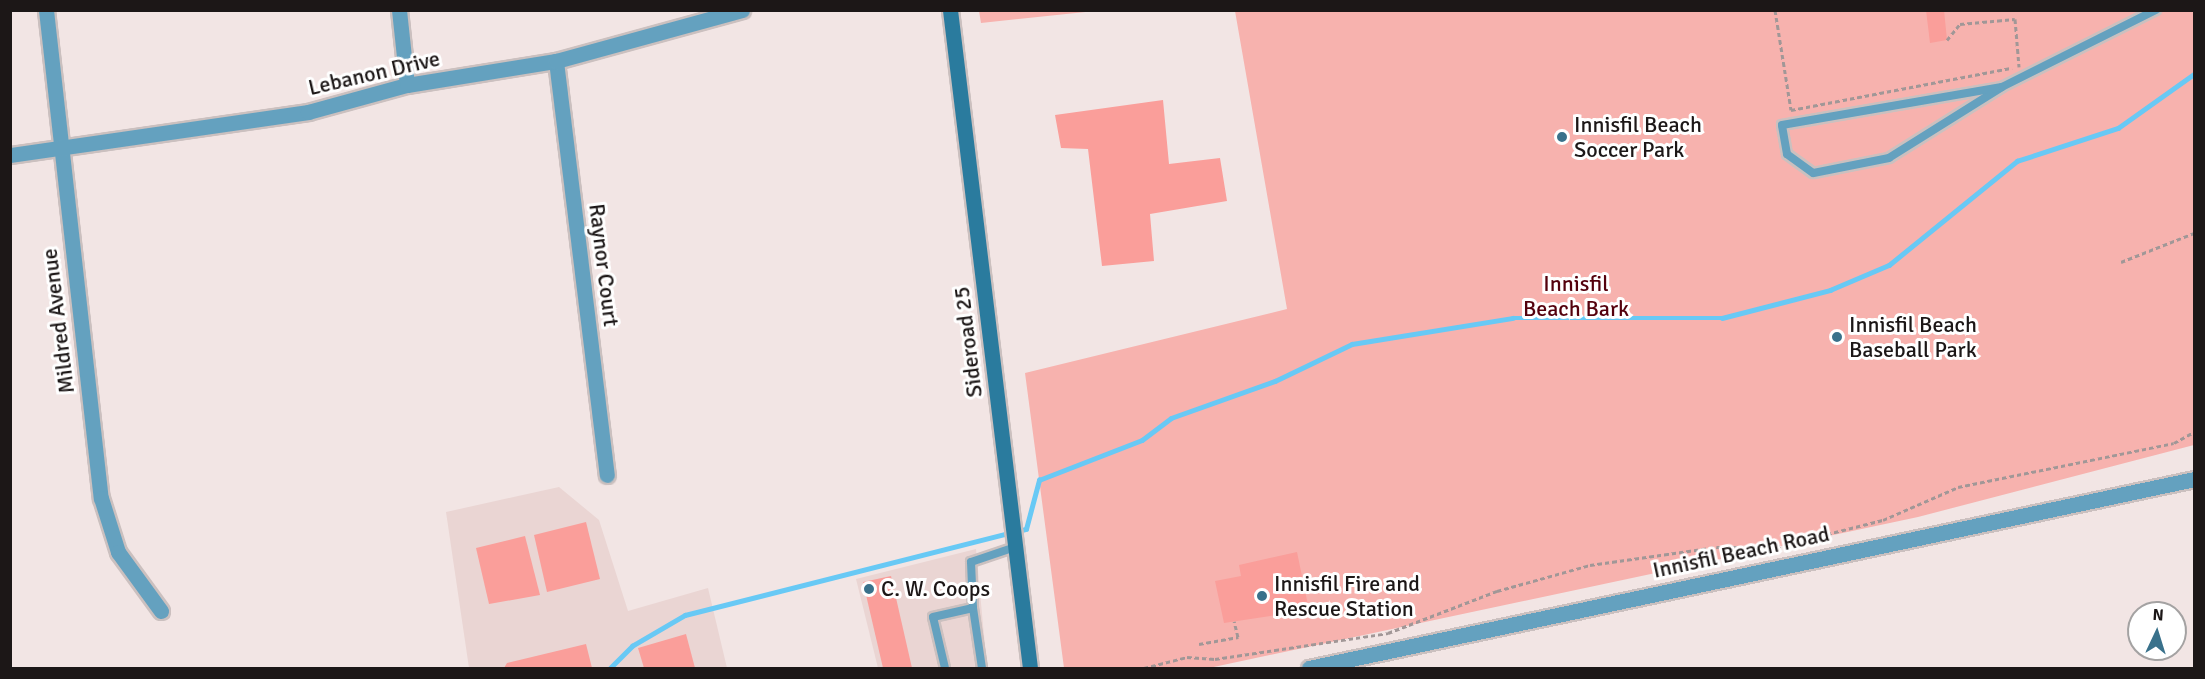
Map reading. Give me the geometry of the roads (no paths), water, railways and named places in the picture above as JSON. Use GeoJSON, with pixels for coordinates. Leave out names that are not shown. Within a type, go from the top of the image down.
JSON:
{"type":"FeatureCollection","features":[{"type":"Feature","properties":{"kind":"main road","name":"Sideroad 25"},"geometry":{"type":"LineString","coordinates":[[950,10],[1030,669]]}},
{"type":"Feature","properties":{"kind":"street","name":"Mildred Avenue"},"geometry":{"type":"LineString","coordinates":[[46,10],[101,498],[118,552],[161,611]]}},
{"type":"Feature","properties":{"kind":"street"},"geometry":{"type":"LineString","coordinates":[[399,10],[407,86]]}},
{"type":"Feature","properties":{"kind":"street","name":"Lebanon Drive"},"geometry":{"type":"LineString","coordinates":[[10,155],[308,112],[407,86],[556,61],[742,10]]}},
{"type":"Feature","properties":{"kind":"street","name":"Raynor Court"},"geometry":{"type":"LineString","coordinates":[[556,61],[607,475]]}},
{"type":"Feature","properties":{"kind":"street","name":"Innisfil Beach Road"},"geometry":{"type":"LineString","coordinates":[[1309,669],[1348,664],[2191,478]]}},
{"type":"Feature","properties":{"kind":"lane"},"geometry":{"type":"LineString","coordinates":[[2002,87],[1782,125],[1787,154],[1813,173],[1889,158],[2002,87],[2156,10]]}},
{"type":"Feature","properties":{"kind":"lane"},"geometry":{"type":"LineString","coordinates":[[982,669],[973,608],[971,562],[1015,547]]}},
{"type":"Feature","properties":{"kind":"lane"},"geometry":{"type":"LineString","coordinates":[[945,669],[933,617],[973,608]]}},
{"type":"Feature","properties":{"kind":"waterway"},"geometry":{"type":"LineString","coordinates":[[1018,531],[1026,529],[1039,480],[1142,440],[1171,418],[1275,381],[1352,344],[1513,318],[1722,318],[1830,290],[1889,265],[2017,161],[2118,128],[2194,74]]}},
{"type":"Feature","properties":{"kind":"waterway"},"geometry":{"type":"LineString","coordinates":[[610,668],[632,646],[685,615],[1009,533]]}},
{"type":"Feature","properties":{"kind":"place","name":"Innisfil Beach Soccer Park"},"geometry":{"type":"Point","coordinates":[1562,137]}},
{"type":"Feature","properties":{"kind":"place","name":"Innisfil Beach Baseball Park"},"geometry":{"type":"Point","coordinates":[1837,337]}},
{"type":"Feature","properties":{"kind":"place","name":"C. W. Coops"},"geometry":{"type":"Point","coordinates":[869,589]}},
{"type":"Feature","properties":{"kind":"place","name":"Innisfil Fire and Rescue Station"},"geometry":{"type":"Point","coordinates":[1262,596]}},
{"type":"Feature","properties":{"kind":"park label","name":"Innisfil Beach Bark"},"geometry":{"type":"Point","coordinates":[1576,296]}}]}
